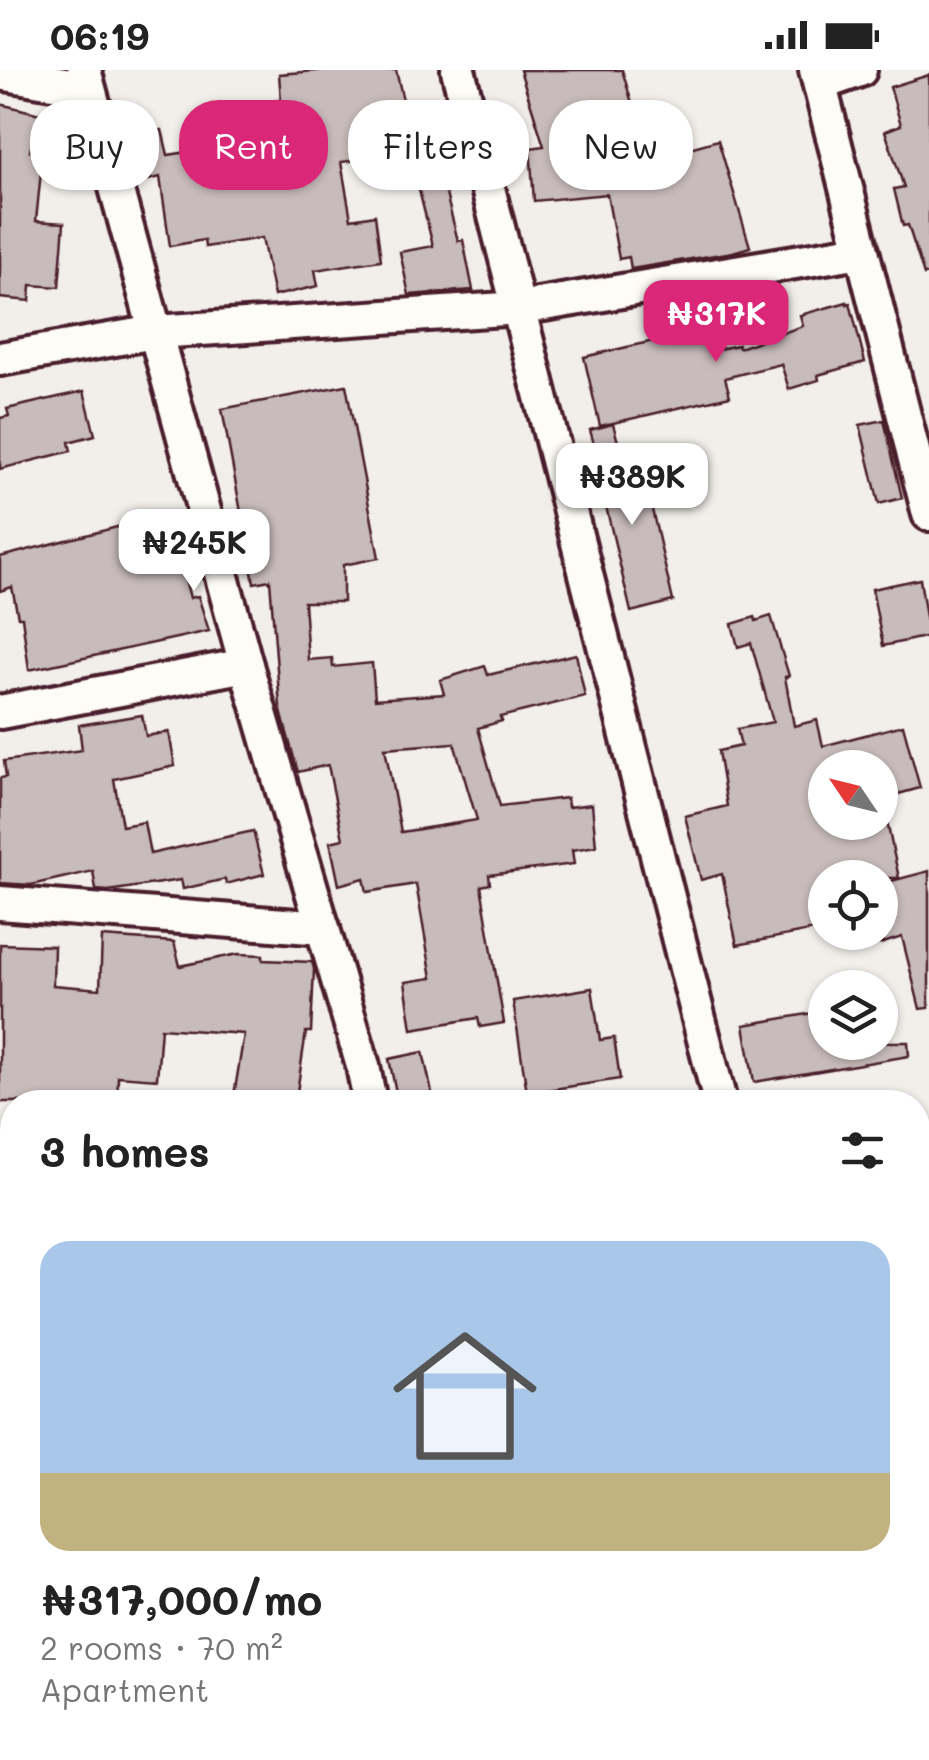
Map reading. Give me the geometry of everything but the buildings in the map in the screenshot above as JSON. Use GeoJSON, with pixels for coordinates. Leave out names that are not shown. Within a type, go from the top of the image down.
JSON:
{"type":"FeatureCollection","features":[{"type":"Feature","properties":{"kind":"street"},"geometry":{"type":"LineString","coordinates":[[458,70],[717,1090]]}},
{"type":"Feature","properties":{"kind":"street"},"geometry":{"type":"LineString","coordinates":[[860,70],[818,77],[927,502]]}},
{"type":"Feature","properties":{"kind":"street"},"geometry":{"type":"LineString","coordinates":[[0,72],[86,79],[246,665],[368,1090]]}},
{"type":"Feature","properties":{"kind":"street"},"geometry":{"type":"LineString","coordinates":[[0,359],[155,332],[520,308],[861,251]]}},
{"type":"Feature","properties":{"kind":"street"},"geometry":{"type":"LineString","coordinates":[[0,712],[246,665]]}},
{"type":"Feature","properties":{"kind":"street"},"geometry":{"type":"LineString","coordinates":[[0,903],[323,928]]}}]}
